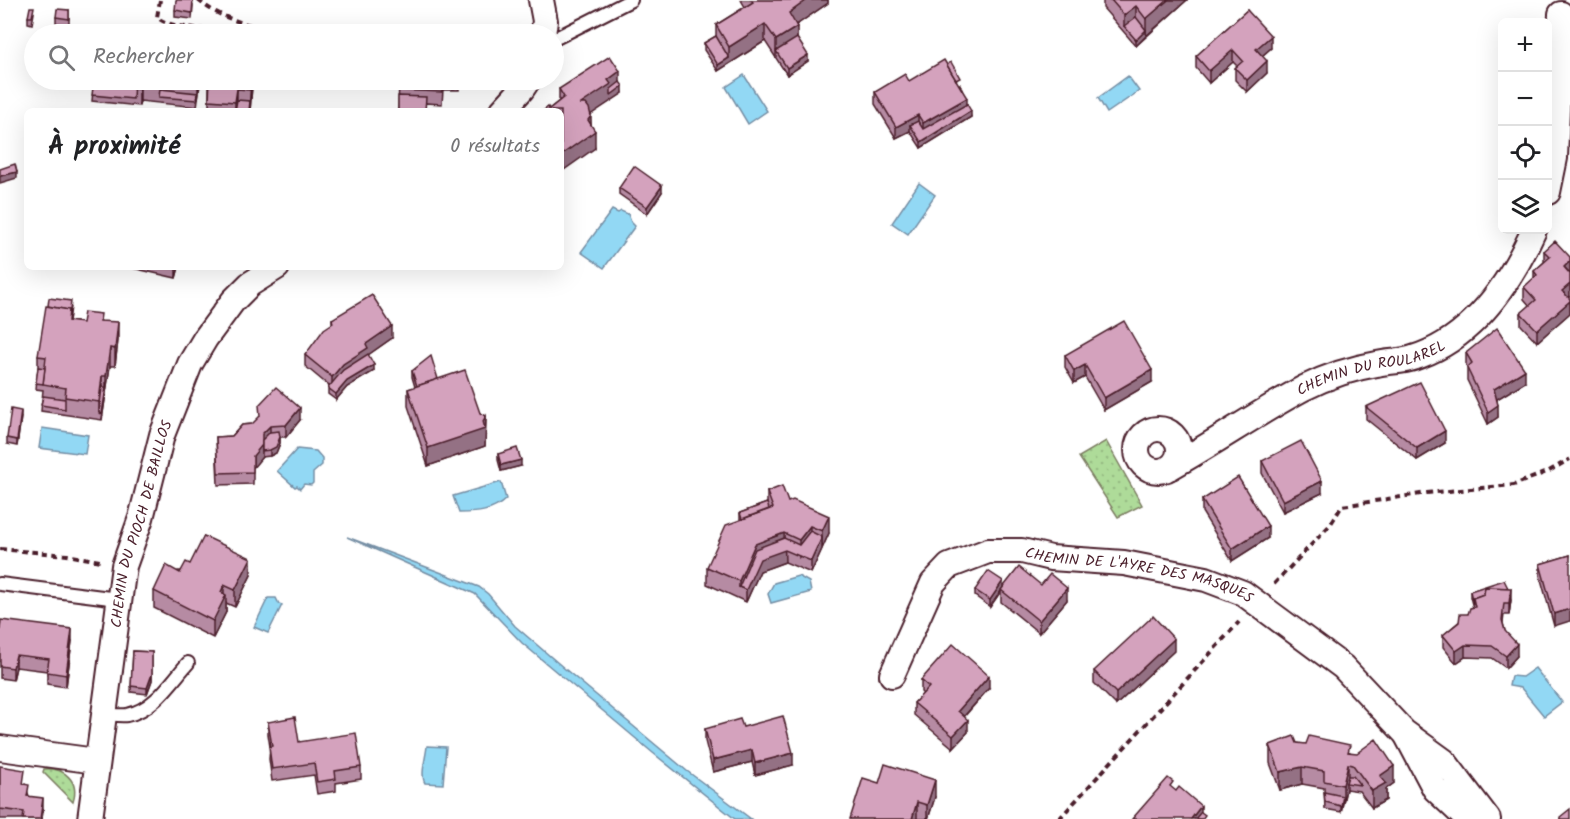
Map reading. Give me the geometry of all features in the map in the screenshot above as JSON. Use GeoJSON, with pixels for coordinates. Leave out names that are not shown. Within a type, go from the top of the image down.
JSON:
{"type":"FeatureCollection","features":[{"type":"Feature","properties":{"kind":"street"},"geometry":{"type":"LineString","coordinates":[[542,0],[545,24]]}},
{"type":"Feature","properties":{"kind":"street"},"geometry":{"type":"LineString","coordinates":[[1550,180],[1555,158],[1562,9]]}},
{"type":"Feature","properties":{"kind":"street"},"geometry":{"type":"LineString","coordinates":[[505,108],[521,90]]}},
{"type":"Feature","properties":{"kind":"street","name":"CHEMIN DU ROULAREL"},"geometry":{"type":"LineString","coordinates":[[1171,467],[1305,388],[1340,374],[1376,364],[1411,359],[1447,343],[1488,306],[1519,263],[1532,234]]}},
{"type":"Feature","properties":{"kind":"street","name":"CHEMIN DU PIOCH DE BAILLOS"},"geometry":{"type":"LineString","coordinates":[[90,819],[124,566],[141,519],[162,435],[190,364],[205,339],[232,301],[250,284],[272,270]]}},
{"type":"Feature","properties":{"kind":"street"},"geometry":{"type":"LineString","coordinates":[[1175,439],[1178,454],[1171,467],[1157,471],[1147,468],[1140,462],[1137,447],[1144,434],[1153,430],[1168,432],[1175,439],[1208,447]]}},
{"type":"Feature","properties":{"kind":"street","name":"CHEMIN DE L'AYRE DES MASQUES"},"geometry":{"type":"LineString","coordinates":[[892,675],[933,583],[950,566],[988,551],[1022,551],[1051,558],[1124,563],[1206,579],[1242,593],[1343,667],[1404,732],[1444,761],[1488,819]]}},
{"type":"Feature","properties":{"kind":"street","name":"CHEMIN DE L'AYRE DES MASQUES"},"geometry":{"type":"LineString","coordinates":[[1404,732],[1435,789],[1467,819]]}},
{"type":"Feature","properties":{"kind":"street"},"geometry":{"type":"LineString","coordinates":[[0,748],[96,761]]}},
{"type":"Feature","properties":{"kind":"lane"},"geometry":{"type":"LineString","coordinates":[[564,34],[631,0]]}},
{"type":"Feature","properties":{"kind":"lane"},"geometry":{"type":"LineString","coordinates":[[0,584],[118,599]]}},
{"type":"Feature","properties":{"kind":"lane"},"geometry":{"type":"LineString","coordinates":[[103,714],[125,716],[139,711],[153,702],[188,663]]}},
{"type":"Feature","properties":{"kind":"path"},"geometry":{"type":"LineString","coordinates":[[160,0],[157,17],[164,23],[171,24]]}},
{"type":"Feature","properties":{"kind":"path"},"geometry":{"type":"LineString","coordinates":[[198,0],[214,12],[246,24]]}},
{"type":"Feature","properties":{"kind":"path"},"geometry":{"type":"LineString","coordinates":[[0,549],[67,555],[124,566]]}},
{"type":"Feature","properties":{"kind":"green space"},"geometry":{"type":"Polygon","coordinates":[[[1106,441],[1142,505],[1118,517],[1079,457],[1106,441]]]}},
{"type":"Feature","properties":{"kind":"green space"},"geometry":{"type":"Polygon","coordinates":[[[44,769],[58,770],[69,777],[75,794],[73,802],[43,772],[44,769]]]}},
{"type":"Feature","properties":{"kind":"water"},"geometry":{"type":"Polygon","coordinates":[[[744,75],[767,111],[748,124],[726,87],[744,75]]]}},
{"type":"Feature","properties":{"kind":"water"},"geometry":{"type":"Polygon","coordinates":[[[1128,76],[1139,91],[1107,113],[1098,98],[1128,76]]]}},
{"type":"Feature","properties":{"kind":"water"},"geometry":{"type":"Polygon","coordinates":[[[919,183],[935,195],[908,234],[892,223],[919,183]]]}},
{"type":"Feature","properties":{"kind":"water"},"geometry":{"type":"Polygon","coordinates":[[[612,210],[628,214],[635,226],[604,268],[581,252],[612,210]]]}},
{"type":"Feature","properties":{"kind":"water"},"geometry":{"type":"Polygon","coordinates":[[[42,428],[88,435],[85,454],[39,448],[42,428]]]}},
{"type":"Feature","properties":{"kind":"water"},"geometry":{"type":"Polygon","coordinates":[[[297,449],[316,451],[322,458],[322,465],[313,473],[313,483],[304,484],[300,489],[277,471],[297,449]]]}},
{"type":"Feature","properties":{"kind":"water"},"geometry":{"type":"Polygon","coordinates":[[[501,482],[506,499],[496,507],[472,513],[459,513],[453,496],[501,482]]]}},
{"type":"Feature","properties":{"kind":"water"},"geometry":{"type":"Polygon","coordinates":[[[347,537],[479,587],[488,594],[515,626],[565,669],[687,771],[751,819],[735,819],[653,753],[522,643],[475,594],[347,537]]]}},
{"type":"Feature","properties":{"kind":"water"},"geometry":{"type":"Polygon","coordinates":[[[798,576],[809,582],[811,592],[771,603],[768,594],[774,583],[798,576]]]}},
{"type":"Feature","properties":{"kind":"water"},"geometry":{"type":"Polygon","coordinates":[[[268,598],[276,598],[282,605],[268,633],[254,627],[268,598]]]}},
{"type":"Feature","properties":{"kind":"water"},"geometry":{"type":"Polygon","coordinates":[[[1535,668],[1562,702],[1544,716],[1521,688],[1509,686],[1511,676],[1522,677],[1535,668]]]}},
{"type":"Feature","properties":{"kind":"water"},"geometry":{"type":"Polygon","coordinates":[[[427,746],[446,747],[443,784],[425,783],[423,771],[427,746]]]}},
{"type":"Feature","properties":{"kind":"building"},"geometry":{"type":"Polygon","coordinates":[[[176,0],[193,0],[192,13],[175,10],[176,0]]]}},
{"type":"Feature","properties":{"kind":"building"},"geometry":{"type":"Polygon","coordinates":[[[751,0],[807,0],[789,13],[797,27],[776,40],[765,24],[729,47],[716,25],[753,2],[751,0]]]}},
{"type":"Feature","properties":{"kind":"building"},"geometry":{"type":"Polygon","coordinates":[[[1111,0],[1168,0],[1146,19],[1136,6],[1124,15],[1111,0]]]}},
{"type":"Feature","properties":{"kind":"building"},"geometry":{"type":"Polygon","coordinates":[[[30,7],[34,7],[32,17],[28,17],[30,7]]]}},
{"type":"Feature","properties":{"kind":"building"},"geometry":{"type":"Polygon","coordinates":[[[57,9],[69,10],[69,19],[56,17],[57,9]]]}},
{"type":"Feature","properties":{"kind":"building"},"geometry":{"type":"Polygon","coordinates":[[[1247,10],[1271,36],[1256,49],[1267,61],[1247,80],[1235,68],[1243,61],[1233,50],[1209,71],[1196,56],[1247,10]]]}},
{"type":"Feature","properties":{"kind":"building"},"geometry":{"type":"Polygon","coordinates":[[[1136,17],[1146,30],[1136,40],[1124,26],[1136,17]]]}},
{"type":"Feature","properties":{"kind":"building"},"geometry":{"type":"Polygon","coordinates":[[[716,36],[729,58],[718,65],[704,43],[716,36]]]}},
{"type":"Feature","properties":{"kind":"building"},"geometry":{"type":"Polygon","coordinates":[[[797,38],[808,55],[787,68],[776,51],[797,38]]]}},
{"type":"Feature","properties":{"kind":"building"},"geometry":{"type":"Polygon","coordinates":[[[610,56],[620,71],[608,80],[611,84],[581,104],[586,104],[589,108],[591,116],[588,120],[595,131],[564,153],[564,108],[550,108],[564,97],[560,90],[564,90],[564,86],[610,56]]]}},
{"type":"Feature","properties":{"kind":"building"},"geometry":{"type":"Polygon","coordinates":[[[944,60],[967,98],[923,123],[918,115],[896,127],[875,92],[905,74],[909,81],[944,60]]]}},
{"type":"Feature","properties":{"kind":"building"},"geometry":{"type":"Polygon","coordinates":[[[951,62],[960,78],[956,80],[947,65],[951,62]]]}},
{"type":"Feature","properties":{"kind":"building"},"geometry":{"type":"Polygon","coordinates":[[[620,82],[623,86],[611,95],[611,89],[620,82]]]}},
{"type":"Feature","properties":{"kind":"building"},"geometry":{"type":"Polygon","coordinates":[[[93,90],[133,90],[133,99],[92,95],[93,90]]]}},
{"type":"Feature","properties":{"kind":"building"},"geometry":{"type":"Polygon","coordinates":[[[160,90],[198,93],[197,100],[159,97],[160,90]]]}},
{"type":"Feature","properties":{"kind":"building"},"geometry":{"type":"Polygon","coordinates":[[[210,90],[237,90],[235,102],[209,100],[210,90]]]}},
{"type":"Feature","properties":{"kind":"building"},"geometry":{"type":"Polygon","coordinates":[[[398,90],[442,90],[442,92],[398,90]]]}},
{"type":"Feature","properties":{"kind":"building"},"geometry":{"type":"Polygon","coordinates":[[[398,96],[426,97],[425,108],[398,108],[398,96]]]}},
{"type":"Feature","properties":{"kind":"building"},"geometry":{"type":"Polygon","coordinates":[[[237,100],[250,101],[249,108],[236,108],[237,100]]]}},
{"type":"Feature","properties":{"kind":"building"},"geometry":{"type":"Polygon","coordinates":[[[967,104],[971,111],[921,142],[910,125],[918,121],[923,129],[967,104]]]}},
{"type":"Feature","properties":{"kind":"building"},"geometry":{"type":"Polygon","coordinates":[[[15,164],[17,172],[0,176],[0,169],[15,164]]]}},
{"type":"Feature","properties":{"kind":"building"},"geometry":{"type":"Polygon","coordinates":[[[634,166],[662,186],[647,207],[619,188],[634,166]]]}},
{"type":"Feature","properties":{"kind":"building"},"geometry":{"type":"Polygon","coordinates":[[[1555,241],[1570,257],[1570,261],[1564,267],[1570,274],[1570,284],[1562,291],[1570,301],[1537,330],[1521,313],[1536,300],[1524,287],[1537,275],[1534,271],[1550,257],[1544,251],[1555,241]]]}},
{"type":"Feature","properties":{"kind":"building"},"geometry":{"type":"Polygon","coordinates":[[[372,295],[392,326],[366,344],[368,348],[343,364],[332,377],[305,355],[324,329],[333,323],[332,319],[372,295]]]}},
{"type":"Feature","properties":{"kind":"building"},"geometry":{"type":"Polygon","coordinates":[[[49,298],[71,301],[69,321],[69,310],[48,306],[49,298]]]}},
{"type":"Feature","properties":{"kind":"building"},"geometry":{"type":"Polygon","coordinates":[[[46,306],[69,310],[68,321],[82,323],[84,312],[101,314],[100,321],[118,322],[115,349],[110,348],[106,376],[102,376],[99,402],[65,397],[66,388],[43,384],[46,357],[38,356],[46,306]]]}},
{"type":"Feature","properties":{"kind":"building"},"geometry":{"type":"Polygon","coordinates":[[[1124,321],[1152,370],[1104,398],[1085,365],[1074,371],[1065,355],[1124,321]]]}},
{"type":"Feature","properties":{"kind":"building"},"geometry":{"type":"Polygon","coordinates":[[[1497,328],[1525,370],[1494,389],[1498,405],[1488,412],[1467,368],[1472,363],[1466,353],[1497,328]]]}},
{"type":"Feature","properties":{"kind":"building"},"geometry":{"type":"Polygon","coordinates":[[[368,354],[374,365],[347,381],[336,394],[328,388],[343,370],[368,354]]]}},
{"type":"Feature","properties":{"kind":"building"},"geometry":{"type":"Polygon","coordinates":[[[431,356],[438,379],[417,386],[412,371],[431,356]]]}},
{"type":"Feature","properties":{"kind":"building"},"geometry":{"type":"Polygon","coordinates":[[[38,367],[45,368],[43,384],[36,383],[38,367]]]}},
{"type":"Feature","properties":{"kind":"building"},"geometry":{"type":"Polygon","coordinates":[[[465,370],[480,413],[486,416],[483,421],[485,429],[428,448],[408,389],[465,370]]]}},
{"type":"Feature","properties":{"kind":"building"},"geometry":{"type":"Polygon","coordinates":[[[1420,382],[1445,431],[1417,448],[1366,407],[1420,382]]]}},
{"type":"Feature","properties":{"kind":"building"},"geometry":{"type":"Polygon","coordinates":[[[102,387],[106,387],[102,414],[99,413],[102,387]]]}},
{"type":"Feature","properties":{"kind":"building"},"geometry":{"type":"Polygon","coordinates":[[[276,387],[300,408],[286,425],[270,426],[262,434],[262,445],[253,456],[253,472],[218,473],[216,437],[232,436],[242,425],[252,424],[260,416],[259,405],[276,387]]]}},
{"type":"Feature","properties":{"kind":"building"},"geometry":{"type":"Polygon","coordinates":[[[43,396],[65,399],[65,409],[41,405],[43,396]]]}},
{"type":"Feature","properties":{"kind":"building"},"geometry":{"type":"Polygon","coordinates":[[[11,409],[21,411],[17,440],[7,438],[11,409]]]}},
{"type":"Feature","properties":{"kind":"building"},"geometry":{"type":"Polygon","coordinates":[[[279,431],[280,437],[276,447],[262,451],[262,440],[270,432],[279,431]]]}},
{"type":"Feature","properties":{"kind":"building"},"geometry":{"type":"Polygon","coordinates":[[[1301,441],[1322,481],[1283,501],[1262,461],[1301,441]]]}},
{"type":"Feature","properties":{"kind":"building"},"geometry":{"type":"Polygon","coordinates":[[[517,448],[521,460],[501,465],[498,454],[517,448]]]}},
{"type":"Feature","properties":{"kind":"building"},"geometry":{"type":"Polygon","coordinates":[[[1238,477],[1268,526],[1232,549],[1202,500],[1238,477]]]}},
{"type":"Feature","properties":{"kind":"building"},"geometry":{"type":"Polygon","coordinates":[[[782,486],[788,502],[793,500],[829,516],[822,531],[810,526],[799,540],[784,533],[755,544],[739,581],[707,567],[726,525],[773,508],[767,492],[782,486]]]}},
{"type":"Feature","properties":{"kind":"building"},"geometry":{"type":"Polygon","coordinates":[[[767,503],[769,509],[742,519],[740,513],[767,503]]]}},
{"type":"Feature","properties":{"kind":"building"},"geometry":{"type":"Polygon","coordinates":[[[810,531],[822,537],[811,561],[785,550],[760,559],[746,590],[739,587],[755,549],[784,538],[799,545],[810,531]]]}},
{"type":"Feature","properties":{"kind":"building"},"geometry":{"type":"Polygon","coordinates":[[[204,536],[251,558],[235,590],[224,585],[221,592],[226,595],[213,621],[154,591],[166,565],[180,573],[186,562],[190,564],[204,536]]]}},
{"type":"Feature","properties":{"kind":"building"},"geometry":{"type":"Polygon","coordinates":[[[1570,555],[1570,609],[1554,614],[1540,564],[1570,555]]]}},
{"type":"Feature","properties":{"kind":"building"},"geometry":{"type":"Polygon","coordinates":[[[1019,567],[1041,585],[1050,574],[1067,588],[1039,621],[1001,590],[1019,567]]]}},
{"type":"Feature","properties":{"kind":"building"},"geometry":{"type":"Polygon","coordinates":[[[988,571],[1003,581],[990,600],[975,590],[988,571]]]}},
{"type":"Feature","properties":{"kind":"building"},"geometry":{"type":"Polygon","coordinates":[[[1504,580],[1508,588],[1485,587],[1484,594],[1473,598],[1473,604],[1470,591],[1504,580]]]}},
{"type":"Feature","properties":{"kind":"building"},"geometry":{"type":"Polygon","coordinates":[[[1485,587],[1511,588],[1509,603],[1504,603],[1502,620],[1505,631],[1517,644],[1506,656],[1492,646],[1465,645],[1456,651],[1443,635],[1459,622],[1460,614],[1468,614],[1470,608],[1475,607],[1473,598],[1484,594],[1485,587]]]}},
{"type":"Feature","properties":{"kind":"building"},"geometry":{"type":"Polygon","coordinates":[[[1153,616],[1174,639],[1116,693],[1094,671],[1153,616]]]}},
{"type":"Feature","properties":{"kind":"building"},"geometry":{"type":"Polygon","coordinates":[[[1,620],[72,629],[66,675],[47,672],[49,659],[16,655],[13,668],[0,666],[1,620]]]}},
{"type":"Feature","properties":{"kind":"building"},"geometry":{"type":"Polygon","coordinates":[[[953,644],[989,676],[958,711],[968,720],[953,736],[914,703],[929,687],[921,680],[953,644]]]}},
{"type":"Feature","properties":{"kind":"building"},"geometry":{"type":"Polygon","coordinates":[[[133,651],[152,652],[152,674],[147,688],[131,686],[133,651]]]}},
{"type":"Feature","properties":{"kind":"building"},"geometry":{"type":"Polygon","coordinates":[[[783,716],[793,753],[755,763],[752,750],[713,760],[705,729],[740,719],[743,727],[783,716]]]}},
{"type":"Feature","properties":{"kind":"building"},"geometry":{"type":"Polygon","coordinates":[[[295,717],[299,742],[356,733],[361,767],[335,771],[336,779],[317,782],[314,763],[272,769],[269,747],[272,746],[268,722],[295,717]]]}},
{"type":"Feature","properties":{"kind":"building"},"geometry":{"type":"Polygon","coordinates":[[[1294,736],[1297,743],[1306,744],[1309,736],[1350,745],[1348,752],[1357,753],[1376,739],[1394,766],[1380,776],[1386,783],[1372,791],[1353,765],[1348,764],[1343,785],[1324,781],[1324,771],[1302,767],[1280,772],[1270,745],[1294,736]]]}},
{"type":"Feature","properties":{"kind":"building"},"geometry":{"type":"Polygon","coordinates":[[[885,764],[935,780],[927,805],[917,802],[912,819],[850,819],[863,778],[879,783],[885,764]]]}},
{"type":"Feature","properties":{"kind":"building"},"geometry":{"type":"Polygon","coordinates":[[[0,766],[25,770],[23,784],[29,785],[27,796],[43,798],[40,819],[23,819],[24,812],[0,809],[0,766]]]}},
{"type":"Feature","properties":{"kind":"building"},"geometry":{"type":"Polygon","coordinates":[[[1348,776],[1353,776],[1360,785],[1346,783],[1348,776]]]}},
{"type":"Feature","properties":{"kind":"building"},"geometry":{"type":"Polygon","coordinates":[[[1168,778],[1173,782],[1170,786],[1176,791],[1179,787],[1201,806],[1191,819],[1132,819],[1168,778]]]}},
{"type":"Feature","properties":{"kind":"building"},"geometry":{"type":"Polygon","coordinates":[[[1324,792],[1343,796],[1341,806],[1325,802],[1324,792]]]}},
{"type":"Feature","properties":{"kind":"building"},"geometry":{"type":"Polygon","coordinates":[[[1570,809],[1570,819],[1560,819],[1560,817],[1570,809]]]}},
{"type":"Feature","properties":{"kind":"building"},"geometry":{"type":"Polygon","coordinates":[[[1201,812],[1205,815],[1202,819],[1195,819],[1201,812]]]}}]}
